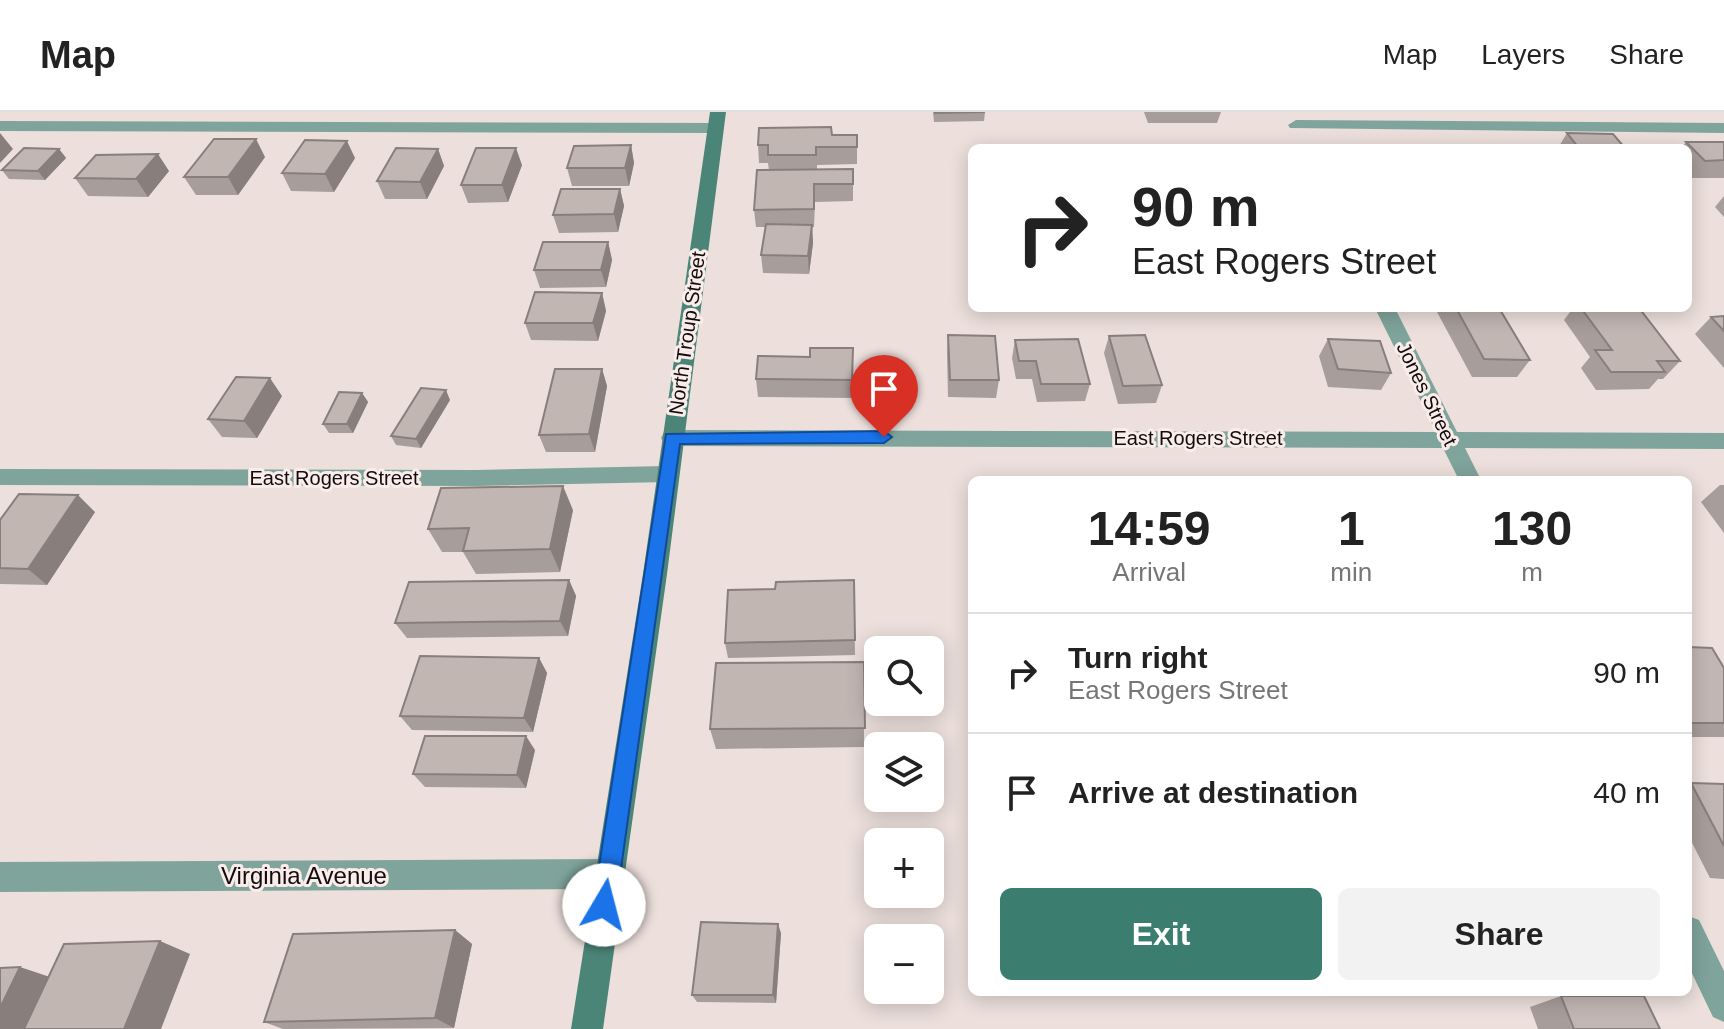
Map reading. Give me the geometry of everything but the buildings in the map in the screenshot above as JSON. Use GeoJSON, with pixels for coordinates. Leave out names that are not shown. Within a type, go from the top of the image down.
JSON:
{"type":"FeatureCollection","features":[{"type":"Feature","properties":{"kind":"street"},"geometry":{"type":"LineString","coordinates":[[194,127],[206,112]]}},
{"type":"Feature","properties":{"kind":"street"},"geometry":{"type":"LineString","coordinates":[[0,126],[194,127],[717,120]]}},
{"type":"Feature","properties":{"kind":"street","name":"North Troup Street"},"geometry":{"type":"LineString","coordinates":[[587,1029],[717,120]]}},
{"type":"Feature","properties":{"kind":"street"},"geometry":{"type":"LineString","coordinates":[[1296,125],[1724,128]]}},
{"type":"Feature","properties":{"kind":"street","name":"Jones Street"},"geometry":{"type":"LineString","coordinates":[[1387,312],[1468,476]]}},
{"type":"Feature","properties":{"kind":"street","name":"East Rogers Street"},"geometry":{"type":"LineString","coordinates":[[672,438],[1724,441]]}},
{"type":"Feature","properties":{"kind":"street","name":"East Rogers Street"},"geometry":{"type":"LineString","coordinates":[[0,477],[476,478],[668,474]]}},
{"type":"Feature","properties":{"kind":"street","name":"Virginia Avenue"},"geometry":{"type":"LineString","coordinates":[[0,877],[609,874]]}},
{"type":"Feature","properties":{"kind":"street"},"geometry":{"type":"LineString","coordinates":[[1692,939],[1724,1006]]}},
{"type":"Feature","properties":{"kind":"route"},"geometry":{"type":"LineString","coordinates":[[604,905],[655,574],[672,438],[884,437]]}}]}
